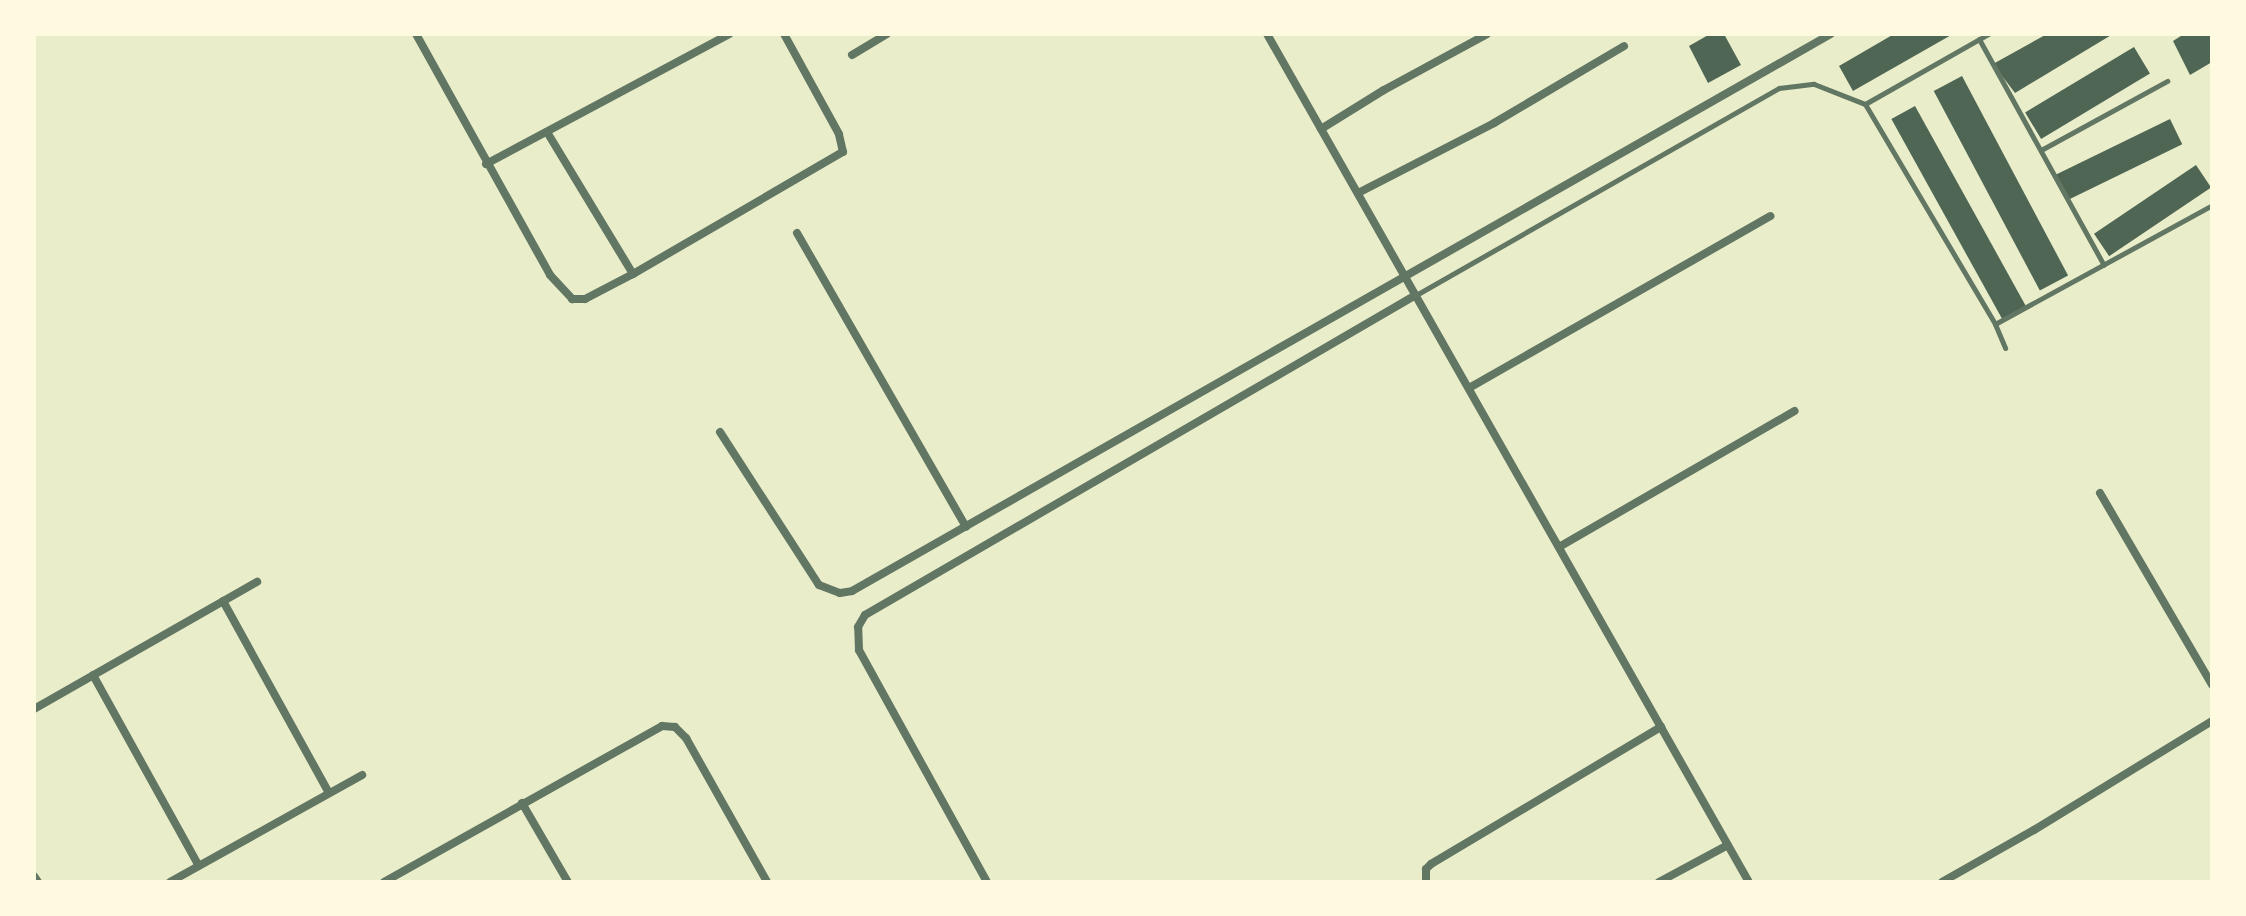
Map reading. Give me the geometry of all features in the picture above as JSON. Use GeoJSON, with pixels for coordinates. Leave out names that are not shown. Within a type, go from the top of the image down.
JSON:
{"type":"FeatureCollection","features":[{"type":"Feature","properties":{"kind":"street"},"geometry":{"type":"LineString","coordinates":[[416,34],[550,275],[572,299],[585,299],[633,274],[843,152],[839,134],[784,34]]}},
{"type":"Feature","properties":{"kind":"street"},"geometry":{"type":"LineString","coordinates":[[486,164],[717,36],[729,34]]}},
{"type":"Feature","properties":{"kind":"street"},"geometry":{"type":"LineString","coordinates":[[852,55],[887,34]]}},
{"type":"Feature","properties":{"kind":"street"},"geometry":{"type":"LineString","coordinates":[[1267,34],[1360,192],[1749,882]]}},
{"type":"Feature","properties":{"kind":"street"},"geometry":{"type":"LineString","coordinates":[[1321,129],[1384,90],[1487,34]]}},
{"type":"Feature","properties":{"kind":"street"},"geometry":{"type":"LineString","coordinates":[[720,432],[819,585],[832,591],[852,591],[1831,34]]}},
{"type":"Feature","properties":{"kind":"street"},"geometry":{"type":"LineString","coordinates":[[1360,192],[1494,123],[1624,46]]}},
{"type":"Feature","properties":{"kind":"street"},"geometry":{"type":"LineString","coordinates":[[547,132],[633,274]]}},
{"type":"Feature","properties":{"kind":"street"},"geometry":{"type":"LineString","coordinates":[[1469,388],[1770,216]]}},
{"type":"Feature","properties":{"kind":"street"},"geometry":{"type":"LineString","coordinates":[[797,233],[966,527]]}},
{"type":"Feature","properties":{"kind":"street"},"geometry":{"type":"LineString","coordinates":[[987,882],[859,650],[858,627],[865,615],[1416,295]]}},
{"type":"Feature","properties":{"kind":"street"},"geometry":{"type":"LineString","coordinates":[[1559,547],[1795,411]]}},
{"type":"Feature","properties":{"kind":"street"},"geometry":{"type":"LineString","coordinates":[[2100,493],[2212,685]]}},
{"type":"Feature","properties":{"kind":"street"},"geometry":{"type":"LineString","coordinates":[[34,709],[257,582]]}},
{"type":"Feature","properties":{"kind":"street"},"geometry":{"type":"LineString","coordinates":[[223,601],[329,793]]}},
{"type":"Feature","properties":{"kind":"street"},"geometry":{"type":"LineString","coordinates":[[93,675],[199,866]]}},
{"type":"Feature","properties":{"kind":"street"},"geometry":{"type":"LineString","coordinates":[[1942,882],[2034,830],[2212,721]]}},
{"type":"Feature","properties":{"kind":"street"},"geometry":{"type":"LineString","coordinates":[[384,882],[662,726],[675,727],[686,738],[767,882]]}},
{"type":"Feature","properties":{"kind":"street"},"geometry":{"type":"LineString","coordinates":[[1426,882],[1426,869],[1431,864],[1661,727]]}},
{"type":"Feature","properties":{"kind":"street"},"geometry":{"type":"LineString","coordinates":[[170,882],[362,775]]}},
{"type":"Feature","properties":{"kind":"street"},"geometry":{"type":"LineString","coordinates":[[522,803],[568,882]]}},
{"type":"Feature","properties":{"kind":"street"},"geometry":{"type":"LineString","coordinates":[[1659,882],[1728,845]]}},
{"type":"Feature","properties":{"kind":"street"},"geometry":{"type":"LineString","coordinates":[[34,876],[38,882]]}},
{"type":"Feature","properties":{"kind":"lane"},"geometry":{"type":"LineString","coordinates":[[1865,104],[1988,34]]}},
{"type":"Feature","properties":{"kind":"lane"},"geometry":{"type":"LineString","coordinates":[[1979,39],[2104,265]]}},
{"type":"Feature","properties":{"kind":"lane"},"geometry":{"type":"LineString","coordinates":[[2041,150],[2167,81]]}},
{"type":"Feature","properties":{"kind":"lane"},"geometry":{"type":"LineString","coordinates":[[1416,295],[1779,88],[1814,84],[1865,104],[1995,324],[2005,348]]}},
{"type":"Feature","properties":{"kind":"lane"},"geometry":{"type":"LineString","coordinates":[[1995,324],[2212,205]]}},
{"type":"Feature","properties":{"kind":"building"},"geometry":{"type":"Polygon","coordinates":[[[1710,34],[1724,34],[1741,65],[1708,83],[1689,46],[1710,34]]]}},
{"type":"Feature","properties":{"kind":"building"},"geometry":{"type":"Polygon","coordinates":[[[1894,34],[1953,34],[1853,91],[1839,66],[1894,34]]]}},
{"type":"Feature","properties":{"kind":"building"},"geometry":{"type":"Polygon","coordinates":[[[2047,34],[2113,34],[2015,93],[1993,64],[2047,34]]]}},
{"type":"Feature","properties":{"kind":"building"},"geometry":{"type":"Polygon","coordinates":[[[2184,34],[2212,34],[2212,62],[2190,75],[2173,41],[2184,34]]]}},
{"type":"Feature","properties":{"kind":"building"},"geometry":{"type":"Polygon","coordinates":[[[2134,47],[2150,74],[2041,139],[2025,112],[2134,47]]]}},
{"type":"Feature","properties":{"kind":"building"},"geometry":{"type":"Polygon","coordinates":[[[1962,76],[2068,276],[2040,291],[1934,91],[1962,76]]]}},
{"type":"Feature","properties":{"kind":"building"},"geometry":{"type":"Polygon","coordinates":[[[1915,106],[2027,307],[2003,320],[1891,119],[1915,106]]]}},
{"type":"Feature","properties":{"kind":"building"},"geometry":{"type":"Polygon","coordinates":[[[2170,119],[2182,144],[2066,201],[2054,176],[2170,119]]]}},
{"type":"Feature","properties":{"kind":"building"},"geometry":{"type":"Polygon","coordinates":[[[2196,165],[2211,187],[2109,256],[2094,234],[2196,165]]]}}]}
